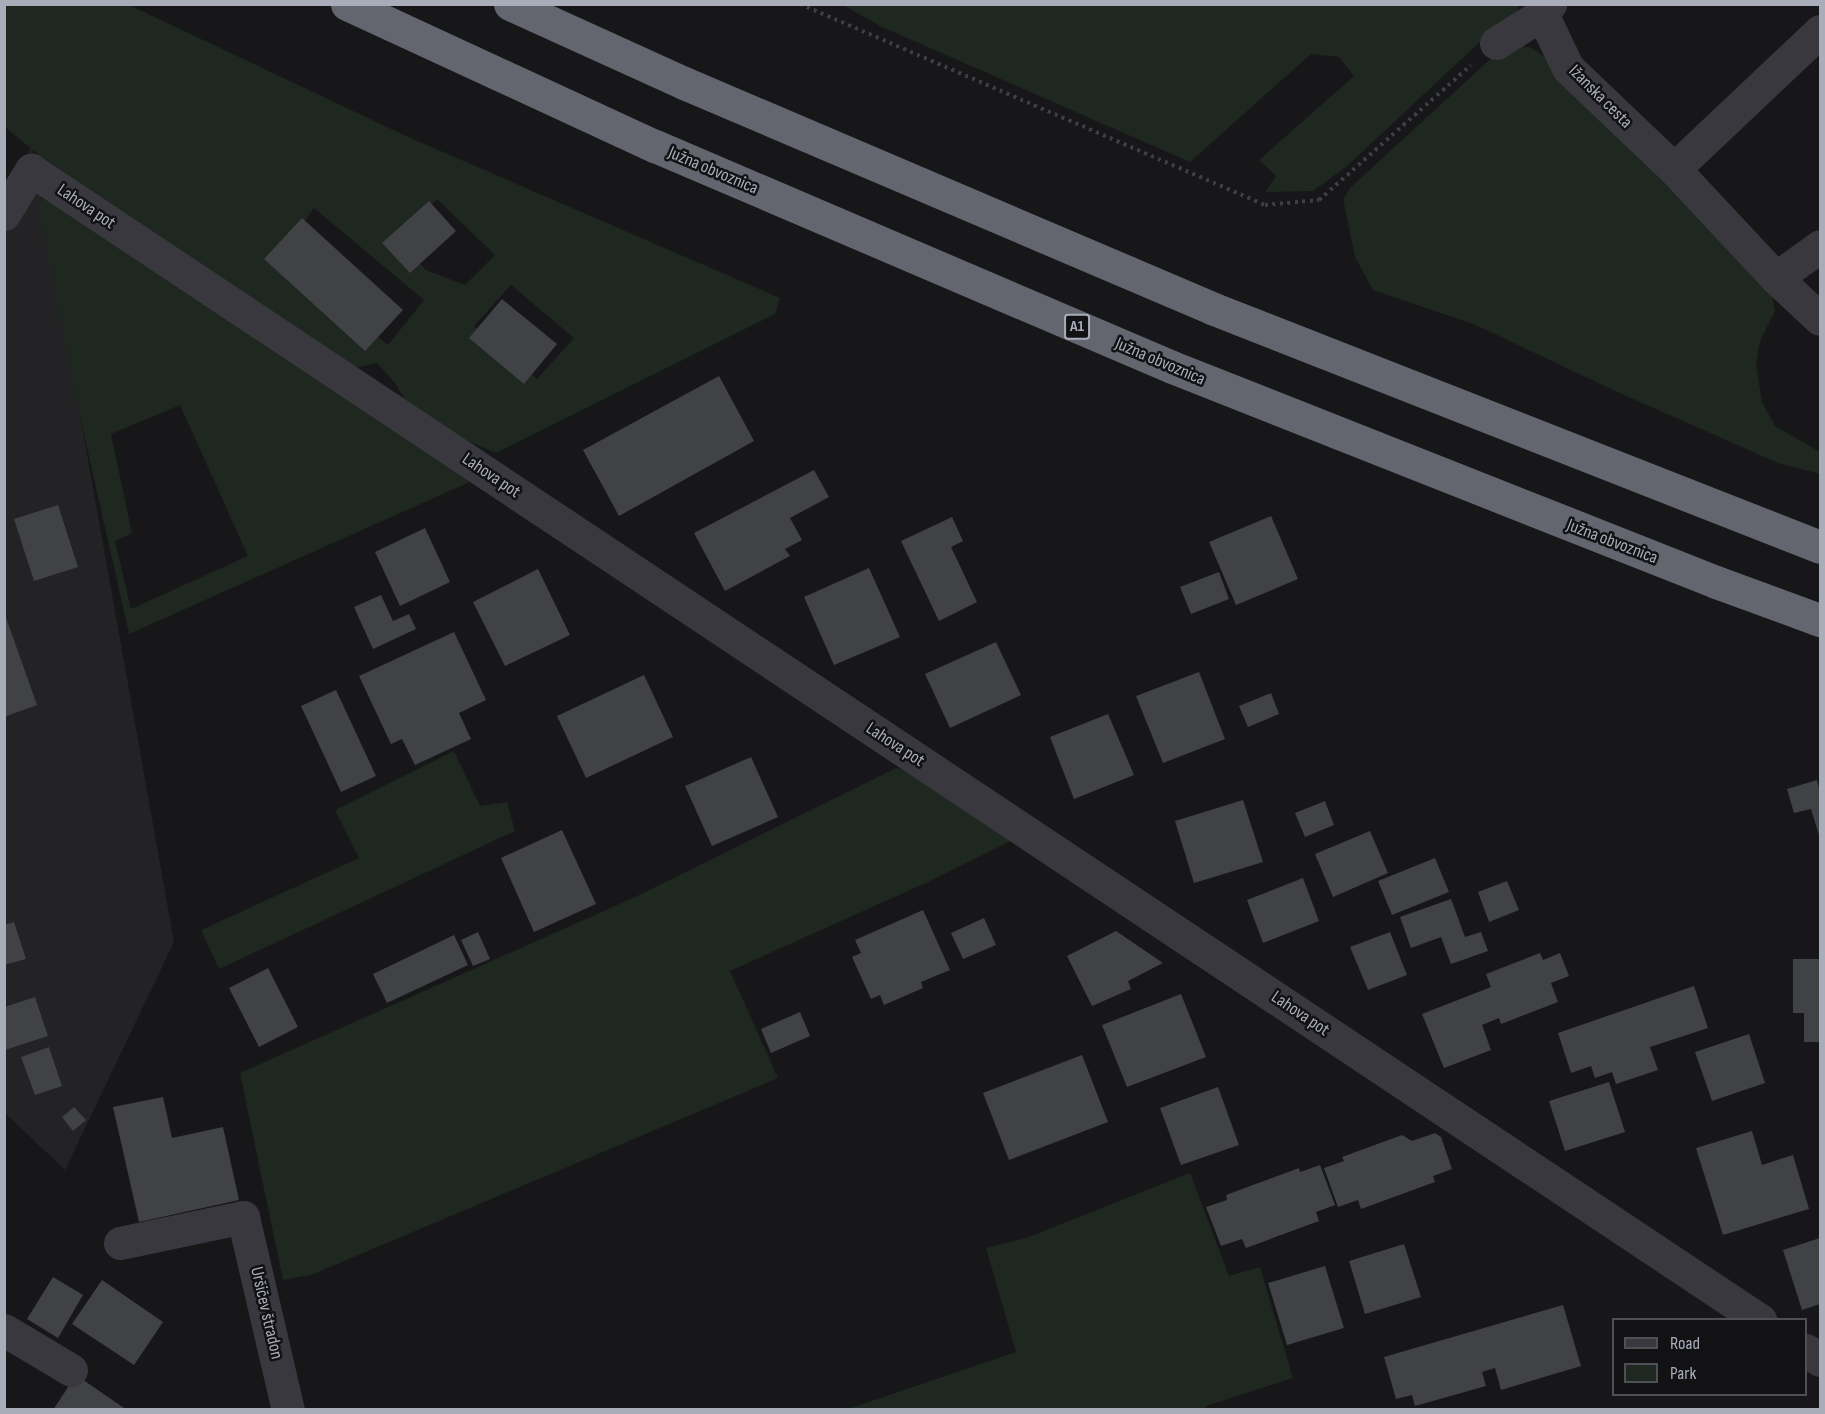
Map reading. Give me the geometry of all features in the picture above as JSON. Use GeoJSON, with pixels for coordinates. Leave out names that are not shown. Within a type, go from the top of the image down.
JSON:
{"type":"FeatureCollection","features":[{"type":"Feature","properties":{"kind":"highway","name":"Južna obvoznica"},"geometry":{"type":"LineString","coordinates":[[346,4],[655,146],[1172,367],[1694,574],[1821,620]]}},
{"type":"Feature","properties":{"kind":"highway"},"geometry":{"type":"LineString","coordinates":[[510,4],[738,106],[1214,309],[1463,409],[1821,547]]}},
{"type":"Feature","properties":{"kind":"street","name":"Ižanska cesta"},"geometry":{"type":"LineString","coordinates":[[1496,43],[1546,9],[1568,68],[1674,169],[1776,278],[1821,319]]}},
{"type":"Feature","properties":{"kind":"street"},"geometry":{"type":"LineString","coordinates":[[1674,169],[1821,31]]}},
{"type":"Feature","properties":{"kind":"street","name":"Lahova pot"},"geometry":{"type":"LineString","coordinates":[[4,214],[31,170],[1757,1318]]}},
{"type":"Feature","properties":{"kind":"street"},"geometry":{"type":"LineString","coordinates":[[1776,278],[1821,246]]}},
{"type":"Feature","properties":{"kind":"street","name":"Uršičev štradon"},"geometry":{"type":"LineString","coordinates":[[120,1243],[243,1217],[288,1410]]}},
{"type":"Feature","properties":{"kind":"street"},"geometry":{"type":"LineString","coordinates":[[4,1330],[71,1370]]}},
{"type":"Feature","properties":{"kind":"street"},"geometry":{"type":"LineString","coordinates":[[1807,1351],[1821,1360]]}},
{"type":"Feature","properties":{"kind":"path"},"geometry":{"type":"LineString","coordinates":[[800,4],[1265,206],[1319,200],[1496,43]]}},
{"type":"Feature","properties":{"kind":"shaded area"},"geometry":{"type":"Polygon","coordinates":[[[32,146],[174,942],[65,1170],[5,1113],[4,195],[32,146]]]}},
{"type":"Feature","properties":{"kind":"green space"},"geometry":{"type":"Polygon","coordinates":[[[4,5],[129,5],[406,136],[780,298],[775,314],[496,453],[463,439],[409,407],[395,383],[377,363],[351,369],[44,159],[5,127],[4,5]],[[437,199],[398,240],[426,270],[465,285],[495,255],[437,199]],[[314,208],[280,256],[388,345],[424,300],[314,208]],[[511,285],[474,326],[537,379],[574,338],[511,285]]]}},
{"type":"Feature","properties":{"kind":"green space"},"geometry":{"type":"Polygon","coordinates":[[[843,5],[1520,5],[1515,14],[1483,39],[1346,167],[1313,191],[1265,192],[1276,176],[1259,160],[1354,76],[1339,57],[1311,54],[1190,162],[882,27],[843,5]]]}},
{"type":"Feature","properties":{"kind":"green space"},"geometry":{"type":"Polygon","coordinates":[[[1519,46],[1530,47],[1544,56],[1771,289],[1775,311],[1760,341],[1756,364],[1762,402],[1775,426],[1820,452],[1820,474],[1778,463],[1613,390],[1476,325],[1373,290],[1355,257],[1343,199],[1351,187],[1498,52],[1519,46]]]}},
{"type":"Feature","properties":{"kind":"green space"},"geometry":{"type":"Polygon","coordinates":[[[37,198],[57,200],[472,481],[129,634],[81,421],[37,198]],[[180,405],[111,434],[132,533],[115,541],[131,609],[248,556],[180,405]]]}},
{"type":"Feature","properties":{"kind":"green space"},"geometry":{"type":"Polygon","coordinates":[[[454,751],[480,806],[507,802],[515,831],[219,969],[201,930],[359,858],[335,810],[454,751]]]}},
{"type":"Feature","properties":{"kind":"green space"},"geometry":{"type":"Polygon","coordinates":[[[896,768],[914,772],[1010,834],[1009,842],[928,882],[730,971],[778,1078],[311,1275],[283,1280],[240,1073],[633,898],[896,768]]]}},
{"type":"Feature","properties":{"kind":"green space"},"geometry":{"type":"Polygon","coordinates":[[[1190,1173],[1229,1276],[1260,1267],[1293,1378],[1206,1406],[1206,1409],[848,1409],[1016,1352],[986,1248],[1026,1238],[1190,1173]]]}},
{"type":"Feature","properties":{"kind":"building"},"geometry":{"type":"Polygon","coordinates":[[[429,201],[456,231],[410,273],[382,243],[429,201]]]}},
{"type":"Feature","properties":{"kind":"building"},"geometry":{"type":"Polygon","coordinates":[[[302,218],[403,310],[365,351],[264,259],[302,218]]]}},
{"type":"Feature","properties":{"kind":"building"},"geometry":{"type":"Polygon","coordinates":[[[502,299],[557,344],[524,384],[469,338],[502,299]]]}},
{"type":"Feature","properties":{"kind":"building"},"geometry":{"type":"Polygon","coordinates":[[[719,376],[754,441],[619,516],[583,450],[719,376]]]}},
{"type":"Feature","properties":{"kind":"building"},"geometry":{"type":"Polygon","coordinates":[[[814,470],[829,497],[790,518],[802,540],[785,549],[790,556],[725,591],[694,533],[814,470]]]}},
{"type":"Feature","properties":{"kind":"building"},"geometry":{"type":"Polygon","coordinates":[[[58,505],[78,567],[34,581],[14,519],[58,505]]]}},
{"type":"Feature","properties":{"kind":"building"},"geometry":{"type":"Polygon","coordinates":[[[1271,516],[1298,579],[1236,605],[1209,542],[1271,516]]]}},
{"type":"Feature","properties":{"kind":"building"},"geometry":{"type":"Polygon","coordinates":[[[952,517],[963,541],[951,547],[977,602],[939,621],[901,541],[952,517]]]}},
{"type":"Feature","properties":{"kind":"building"},"geometry":{"type":"Polygon","coordinates":[[[425,528],[450,582],[400,606],[375,552],[425,528]]]}},
{"type":"Feature","properties":{"kind":"building"},"geometry":{"type":"Polygon","coordinates":[[[869,568],[900,637],[834,665],[804,597],[869,568]]]}},
{"type":"Feature","properties":{"kind":"building"},"geometry":{"type":"Polygon","coordinates":[[[538,569],[570,635],[505,666],[473,602],[538,569]]]}},
{"type":"Feature","properties":{"kind":"building"},"geometry":{"type":"Polygon","coordinates":[[[1219,572],[1229,599],[1191,614],[1180,587],[1219,572]]]}},
{"type":"Feature","properties":{"kind":"building"},"geometry":{"type":"Polygon","coordinates":[[[381,595],[393,621],[409,614],[416,629],[373,649],[354,607],[381,595]]]}},
{"type":"Feature","properties":{"kind":"building"},"geometry":{"type":"Polygon","coordinates":[[[4,612],[37,705],[4,717],[4,612]]]}},
{"type":"Feature","properties":{"kind":"building"},"geometry":{"type":"Polygon","coordinates":[[[454,632],[486,700],[459,713],[471,739],[415,765],[402,739],[391,744],[359,676],[454,632]]]}},
{"type":"Feature","properties":{"kind":"building"},"geometry":{"type":"Polygon","coordinates":[[[996,642],[1021,695],[950,728],[925,674],[996,642]]]}},
{"type":"Feature","properties":{"kind":"building"},"geometry":{"type":"Polygon","coordinates":[[[1199,672],[1225,739],[1163,763],[1136,696],[1199,672]]]}},
{"type":"Feature","properties":{"kind":"building"},"geometry":{"type":"Polygon","coordinates":[[[644,675],[673,737],[586,778],[557,716],[644,675]]]}},
{"type":"Feature","properties":{"kind":"building"},"geometry":{"type":"Polygon","coordinates":[[[336,690],[376,776],[341,792],[301,706],[336,690]]]}},
{"type":"Feature","properties":{"kind":"building"},"geometry":{"type":"Polygon","coordinates":[[[1271,693],[1279,714],[1248,727],[1239,706],[1271,693]]]}},
{"type":"Feature","properties":{"kind":"building"},"geometry":{"type":"Polygon","coordinates":[[[1108,714],[1134,775],[1074,799],[1050,737],[1108,714]]]}},
{"type":"Feature","properties":{"kind":"building"},"geometry":{"type":"Polygon","coordinates":[[[751,757],[778,817],[712,846],[685,786],[751,757]]]}},
{"type":"Feature","properties":{"kind":"building"},"geometry":{"type":"Polygon","coordinates":[[[1817,780],[1820,792],[1820,838],[1811,809],[1794,813],[1787,789],[1817,780]]]}},
{"type":"Feature","properties":{"kind":"building"},"geometry":{"type":"Polygon","coordinates":[[[1243,800],[1263,862],[1194,883],[1175,821],[1243,800]]]}},
{"type":"Feature","properties":{"kind":"building"},"geometry":{"type":"Polygon","coordinates":[[[1325,801],[1334,825],[1305,837],[1295,813],[1325,801]]]}},
{"type":"Feature","properties":{"kind":"building"},"geometry":{"type":"Polygon","coordinates":[[[562,830],[596,904],[534,932],[501,858],[562,830]]]}},
{"type":"Feature","properties":{"kind":"building"},"geometry":{"type":"Polygon","coordinates":[[[1370,831],[1388,873],[1333,897],[1315,854],[1370,831]]]}},
{"type":"Feature","properties":{"kind":"building"},"geometry":{"type":"Polygon","coordinates":[[[1435,858],[1449,892],[1392,915],[1378,881],[1435,858]]]}},
{"type":"Feature","properties":{"kind":"building"},"geometry":{"type":"Polygon","coordinates":[[[1303,878],[1319,921],[1263,943],[1247,900],[1303,878]]]}},
{"type":"Feature","properties":{"kind":"building"},"geometry":{"type":"Polygon","coordinates":[[[1507,881],[1519,910],[1489,922],[1478,892],[1507,881]]]}},
{"type":"Feature","properties":{"kind":"building"},"geometry":{"type":"Polygon","coordinates":[[[1451,899],[1465,937],[1481,932],[1488,951],[1451,964],[1441,937],[1411,948],[1400,917],[1451,899]]]}},
{"type":"Feature","properties":{"kind":"building"},"geometry":{"type":"Polygon","coordinates":[[[923,910],[950,970],[921,982],[923,988],[884,1005],[880,995],[871,999],[852,957],[861,953],[855,940],[923,910]]]}},
{"type":"Feature","properties":{"kind":"building"},"geometry":{"type":"Polygon","coordinates":[[[984,918],[996,945],[963,959],[951,933],[984,918]]]}},
{"type":"Feature","properties":{"kind":"building"},"geometry":{"type":"Polygon","coordinates":[[[14,922],[26,959],[4,965],[4,925],[14,922]]]}},
{"type":"Feature","properties":{"kind":"building"},"geometry":{"type":"Polygon","coordinates":[[[1116,931],[1163,963],[1128,981],[1131,989],[1092,1006],[1067,956],[1116,931]]]}},
{"type":"Feature","properties":{"kind":"building"},"geometry":{"type":"Polygon","coordinates":[[[478,932],[490,959],[473,966],[461,940],[478,932]]]}},
{"type":"Feature","properties":{"kind":"building"},"geometry":{"type":"Polygon","coordinates":[[[1390,932],[1407,975],[1368,990],[1350,947],[1390,932]]]}},
{"type":"Feature","properties":{"kind":"building"},"geometry":{"type":"Polygon","coordinates":[[[454,935],[468,965],[387,1003],[373,974],[454,935]]]}},
{"type":"Feature","properties":{"kind":"building"},"geometry":{"type":"Polygon","coordinates":[[[1540,953],[1543,960],[1560,953],[1569,976],[1551,983],[1558,1002],[1501,1024],[1499,1018],[1482,1025],[1491,1050],[1444,1068],[1422,1014],[1491,987],[1486,974],[1540,953]]]}},
{"type":"Feature","properties":{"kind":"building"},"geometry":{"type":"Polygon","coordinates":[[[1793,959],[1820,959],[1820,1042],[1804,1042],[1804,1013],[1793,1013],[1793,959]]]}},
{"type":"Feature","properties":{"kind":"building"},"geometry":{"type":"Polygon","coordinates":[[[268,968],[298,1027],[259,1047],[229,988],[268,968]]]}},
{"type":"Feature","properties":{"kind":"building"},"geometry":{"type":"Polygon","coordinates":[[[1694,986],[1708,1028],[1650,1047],[1658,1070],[1616,1084],[1612,1072],[1595,1078],[1591,1066],[1571,1073],[1558,1033],[1694,986]]]}},
{"type":"Feature","properties":{"kind":"building"},"geometry":{"type":"Polygon","coordinates":[[[1181,994],[1206,1057],[1127,1087],[1102,1025],[1181,994]]]}},
{"type":"Feature","properties":{"kind":"building"},"geometry":{"type":"Polygon","coordinates":[[[35,997],[48,1036],[5,1050],[5,1007],[35,997]]]}},
{"type":"Feature","properties":{"kind":"building"},"geometry":{"type":"Polygon","coordinates":[[[800,1012],[810,1036],[771,1053],[761,1029],[800,1012]]]}},
{"type":"Feature","properties":{"kind":"building"},"geometry":{"type":"Polygon","coordinates":[[[1749,1034],[1765,1083],[1712,1101],[1695,1052],[1749,1034]]]}},
{"type":"Feature","properties":{"kind":"building"},"geometry":{"type":"Polygon","coordinates":[[[49,1047],[62,1086],[35,1095],[21,1057],[49,1047]]]}},
{"type":"Feature","properties":{"kind":"building"},"geometry":{"type":"Polygon","coordinates":[[[1082,1055],[1108,1122],[1009,1160],[983,1093],[1082,1055]]]}},
{"type":"Feature","properties":{"kind":"building"},"geometry":{"type":"Polygon","coordinates":[[[1609,1082],[1625,1132],[1565,1151],[1549,1101],[1609,1082]]]}},
{"type":"Feature","properties":{"kind":"building"},"geometry":{"type":"Polygon","coordinates":[[[1218,1087],[1239,1145],[1181,1165],[1160,1108],[1218,1087]]]}},
{"type":"Feature","properties":{"kind":"building"},"geometry":{"type":"Polygon","coordinates":[[[163,1097],[172,1138],[223,1127],[239,1200],[139,1222],[113,1107],[163,1097]]]}},
{"type":"Feature","properties":{"kind":"building"},"geometry":{"type":"Polygon","coordinates":[[[74,1107],[86,1120],[73,1131],[62,1117],[74,1107]]]}},
{"type":"Feature","properties":{"kind":"building"},"geometry":{"type":"Polygon","coordinates":[[[1752,1131],[1762,1165],[1793,1155],[1809,1209],[1723,1235],[1696,1148],[1752,1131]]]}},
{"type":"Feature","properties":{"kind":"building"},"geometry":{"type":"Polygon","coordinates":[[[1435,1133],[1441,1137],[1452,1169],[1433,1176],[1435,1182],[1361,1209],[1358,1200],[1338,1207],[1324,1168],[1344,1161],[1342,1157],[1402,1135],[1412,1141],[1435,1133]]]}},
{"type":"Feature","properties":{"kind":"building"},"geometry":{"type":"Polygon","coordinates":[[[1320,1165],[1335,1205],[1316,1212],[1319,1221],[1246,1248],[1242,1239],[1221,1246],[1206,1207],[1227,1200],[1226,1195],[1299,1168],[1300,1172],[1320,1165]]]}},
{"type":"Feature","properties":{"kind":"building"},"geometry":{"type":"Polygon","coordinates":[[[1820,1238],[1820,1304],[1802,1310],[1783,1250],[1820,1238]]]}},
{"type":"Feature","properties":{"kind":"building"},"geometry":{"type":"Polygon","coordinates":[[[1404,1244],[1421,1297],[1365,1314],[1349,1261],[1404,1244]]]}},
{"type":"Feature","properties":{"kind":"building"},"geometry":{"type":"Polygon","coordinates":[[[1325,1266],[1344,1328],[1287,1345],[1268,1283],[1325,1266]]]}},
{"type":"Feature","properties":{"kind":"building"},"geometry":{"type":"Polygon","coordinates":[[[53,1277],[83,1295],[58,1338],[27,1319],[53,1277]]]}},
{"type":"Feature","properties":{"kind":"building"},"geometry":{"type":"Polygon","coordinates":[[[102,1280],[163,1322],[134,1365],[72,1324],[102,1280]]]}},
{"type":"Feature","properties":{"kind":"building"},"geometry":{"type":"Polygon","coordinates":[[[1563,1305],[1581,1366],[1501,1390],[1495,1368],[1482,1372],[1486,1386],[1415,1406],[1412,1395],[1396,1399],[1384,1357],[1563,1305]]]}},
{"type":"Feature","properties":{"kind":"building"},"geometry":{"type":"Polygon","coordinates":[[[76,1375],[127,1410],[53,1410],[76,1375]]]}}]}
